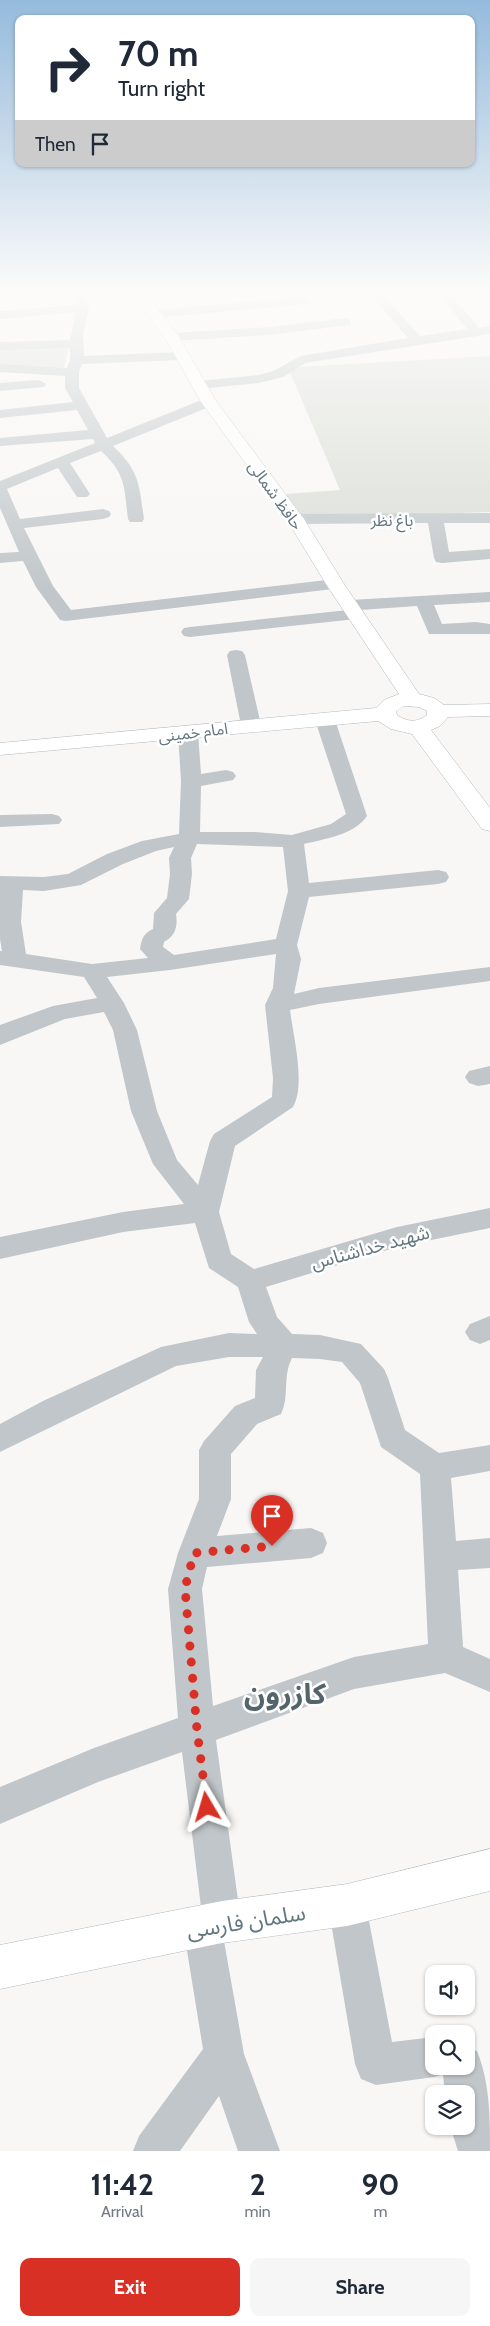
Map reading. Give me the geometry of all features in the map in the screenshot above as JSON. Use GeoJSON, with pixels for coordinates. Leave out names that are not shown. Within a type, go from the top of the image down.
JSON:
{"type":"FeatureCollection","features":[{"type":"Feature","properties":{"kind":"main road","name":"حافظ شمالی"},"geometry":{"type":"LineString","coordinates":[[205,393],[209,402],[295,519],[335,584],[412,699]]}},
{"type":"Feature","properties":{"kind":"main road"},"geometry":{"type":"LineString","coordinates":[[438,711],[438,717],[432,722],[418,727],[396,724],[385,714],[385,710],[390,704],[412,699],[430,704],[438,711],[490,710]]}},
{"type":"Feature","properties":{"kind":"main road","name":"امام خمینی"},"geometry":{"type":"LineString","coordinates":[[0,749],[385,714]]}},
{"type":"Feature","properties":{"kind":"main road"},"geometry":{"type":"LineString","coordinates":[[418,727],[490,824]]}},
{"type":"Feature","properties":{"kind":"main road","name":"سلمان فارسی"},"geometry":{"type":"LineString","coordinates":[[0,1967],[212,1924],[348,1905],[490,1870]]}},
{"type":"Feature","properties":{"kind":"street"},"geometry":{"type":"LineString","coordinates":[[75,393],[100,439],[121,461],[130,477],[136,519]]}},
{"type":"Feature","properties":{"kind":"street"},"geometry":{"type":"LineString","coordinates":[[0,486],[61,461],[100,439],[209,402]]}},
{"type":"Feature","properties":{"kind":"street"},"geometry":{"type":"LineString","coordinates":[[0,414],[81,406]]}},
{"type":"Feature","properties":{"kind":"street"},"geometry":{"type":"LineString","coordinates":[[0,442],[100,439]]}},
{"type":"Feature","properties":{"kind":"street"},"geometry":{"type":"LineString","coordinates":[[61,461],[82,494]]}},
{"type":"Feature","properties":{"kind":"street"},"geometry":{"type":"LineString","coordinates":[[0,490],[45,587],[66,616],[335,584]]}},
{"type":"Feature","properties":{"kind":"street"},"geometry":{"type":"LineString","coordinates":[[15,524],[103,514]]}},
{"type":"Feature","properties":{"kind":"street","name":"باغ نظر"},"geometry":{"type":"LineString","coordinates":[[295,519],[435,520],[490,518]]}},
{"type":"Feature","properties":{"kind":"street"},"geometry":{"type":"LineString","coordinates":[[435,520],[442,558],[490,554]]}},
{"type":"Feature","properties":{"kind":"street"},"geometry":{"type":"LineString","coordinates":[[0,558],[29,556]]}},
{"type":"Feature","properties":{"kind":"street"},"geometry":{"type":"LineString","coordinates":[[190,632],[353,609],[424,601],[490,597]]}},
{"type":"Feature","properties":{"kind":"street"},"geometry":{"type":"LineString","coordinates":[[424,601],[435,630],[476,627],[479,630],[490,629]]}},
{"type":"Feature","properties":{"kind":"street"},"geometry":{"type":"LineString","coordinates":[[236,655],[251,725]]}},
{"type":"Feature","properties":{"kind":"street"},"geometry":{"type":"LineString","coordinates":[[286,945],[92,971],[29,964],[8,959],[10,904],[7,883],[44,884],[74,880],[115,859],[141,849],[189,838],[255,838],[294,841],[338,828],[357,816],[325,720]]}},
{"type":"Feature","properties":{"kind":"street"},"geometry":{"type":"LineString","coordinates":[[170,962],[151,949],[153,938],[164,933],[165,913],[178,899],[181,874],[180,858],[189,838],[190,781],[188,733]]}},
{"type":"Feature","properties":{"kind":"street"},"geometry":{"type":"LineString","coordinates":[[190,781],[226,776]]}},
{"type":"Feature","properties":{"kind":"street"},"geometry":{"type":"LineString","coordinates":[[0,821],[52,820]]}},
{"type":"Feature","properties":{"kind":"street"},"geometry":{"type":"LineString","coordinates":[[205,1212],[223,1142],[284,1101],[286,1078],[277,1005],[285,988],[288,959],[286,945],[299,891],[294,841]]}},
{"type":"Feature","properties":{"kind":"street"},"geometry":{"type":"LineString","coordinates":[[299,891],[438,878]]}},
{"type":"Feature","properties":{"kind":"street"},"geometry":{"type":"LineString","coordinates":[[92,971],[112,1003],[125,1030],[144,1111],[166,1164],[205,1212],[219,1260],[250,1281],[264,1322],[284,1346]]}},
{"type":"Feature","properties":{"kind":"street"},"geometry":{"type":"LineString","coordinates":[[277,1005],[320,996],[490,974]]}},
{"type":"Feature","properties":{"kind":"street"},"geometry":{"type":"LineString","coordinates":[[0,1037],[6,1032],[61,1012],[112,1003]]}},
{"type":"Feature","properties":{"kind":"street"},"geometry":{"type":"LineString","coordinates":[[0,1248],[123,1222],[205,1212]]}},
{"type":"Feature","properties":{"kind":"street","name":"شهید خداشناس"},"geometry":{"type":"LineString","coordinates":[[250,1281],[397,1237],[486,1225]]}},
{"type":"Feature","properties":{"kind":"street"},"geometry":{"type":"LineString","coordinates":[[0,1439],[54,1410],[171,1355],[229,1345],[320,1347],[351,1352],[373,1378],[392,1438],[435,1467],[490,1458]]}},
{"type":"Feature","properties":{"kind":"street"},"geometry":{"type":"LineString","coordinates":[[259,2151],[224,2054],[185,1588],[194,1553],[215,1499],[215,1450],[246,1415],[270,1404],[272,1370],[284,1346]]}},
{"type":"Feature","properties":{"kind":"street"},"geometry":{"type":"LineString","coordinates":[[435,1467],[446,1657]]}},
{"type":"Feature","properties":{"kind":"street"},"geometry":{"type":"LineString","coordinates":[[194,1553],[311,1543]]}},
{"type":"Feature","properties":{"kind":"street"},"geometry":{"type":"LineString","coordinates":[[440,1556],[490,1553]]}},
{"type":"Feature","properties":{"kind":"street"},"geometry":{"type":"LineString","coordinates":[[0,1806],[94,1766],[354,1673],[446,1657],[490,1676]]}},
{"type":"Feature","properties":{"kind":"street"},"geometry":{"type":"LineString","coordinates":[[348,1905],[376,2064],[425,2058]]}},
{"type":"Feature","properties":{"kind":"street"},"geometry":{"type":"LineString","coordinates":[[154,2151],[224,2054]]}},
{"type":"Feature","properties":{"kind":"street"},"geometry":{"type":"LineString","coordinates":[[475,2124],[480,2141]]}},
{"type":"Feature","properties":{"kind":"shaded area"},"geometry":{"type":"Polygon","coordinates":[[[299,393],[490,393],[490,512],[300,518],[285,494],[340,490],[299,393]]]}},
{"type":"Feature","properties":{"kind":"district","name":"کازرون"},"geometry":{"type":"Point","coordinates":[285,1694]}},
{"type":"Feature","properties":{"kind":"route"},"geometry":{"type":"LineString","coordinates":[[207,1807],[197,1730],[185,1588],[194,1553],[272,1546]]}}]}
